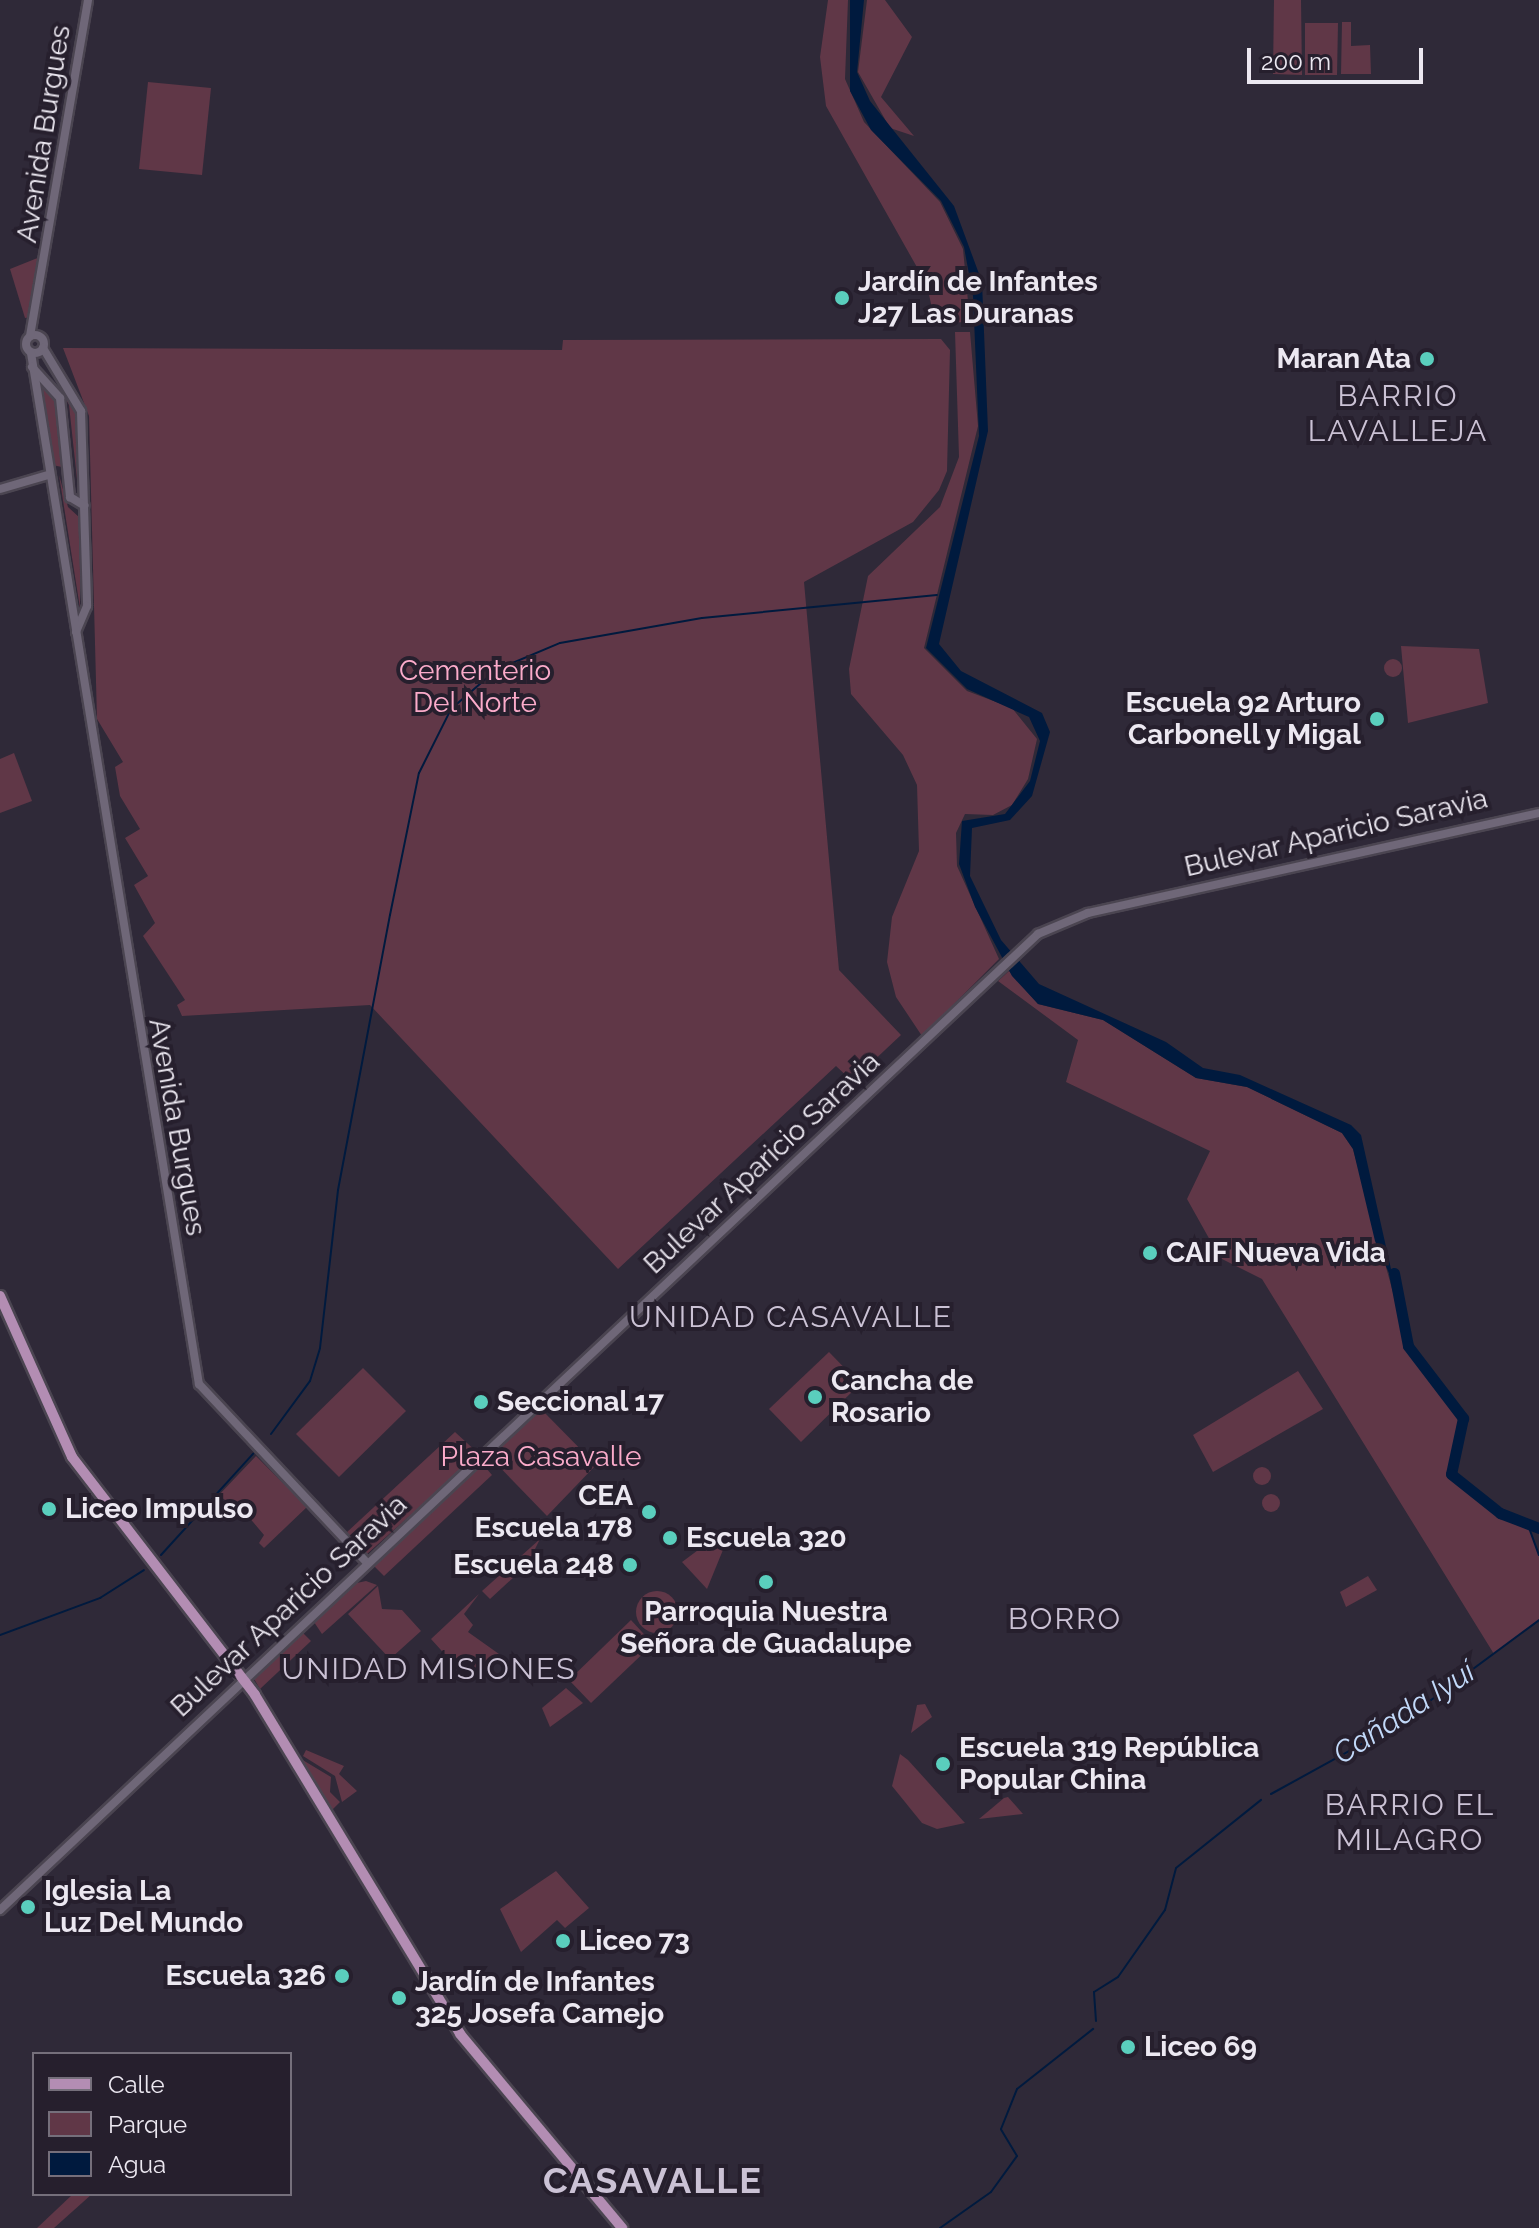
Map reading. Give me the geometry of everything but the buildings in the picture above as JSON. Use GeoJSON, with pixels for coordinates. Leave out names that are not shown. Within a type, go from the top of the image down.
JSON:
{"type":"FeatureCollection","features":[{"type":"Feature","properties":{"kind":"main road"},"geometry":{"type":"LineString","coordinates":[[0,1296],[72,1457],[244,1680],[460,2034],[622,2228]]}},
{"type":"Feature","properties":{"kind":"street","name":"Avenida Burgues"},"geometry":{"type":"LineString","coordinates":[[88,0],[35,323],[32,367],[199,1384],[367,1563]]}},
{"type":"Feature","properties":{"kind":"street"},"geometry":{"type":"LineString","coordinates":[[34,336],[81,411],[85,506],[84,611],[75,634]]}},
{"type":"Feature","properties":{"kind":"street"},"geometry":{"type":"LineString","coordinates":[[31,353],[43,348]]}},
{"type":"Feature","properties":{"kind":"street"},"geometry":{"type":"LineString","coordinates":[[32,367],[60,398],[70,497],[85,506]]}},
{"type":"Feature","properties":{"kind":"street"},"geometry":{"type":"LineString","coordinates":[[0,489],[48,475]]}},
{"type":"Feature","properties":{"kind":"street"},"geometry":{"type":"LineString","coordinates":[[70,603],[84,611]]}},
{"type":"Feature","properties":{"kind":"street","name":"Bulevar Aparicio Saravia"},"geometry":{"type":"LineString","coordinates":[[0,1910],[1027,944],[1088,913],[1539,813]]}},
{"type":"Feature","properties":{"kind":"green space"},"geometry":{"type":"Polygon","coordinates":[[[828,0],[848,0],[845,79],[864,122],[940,202],[963,249],[970,322],[935,323],[927,285],[826,106],[820,57],[828,0]]]}},
{"type":"Feature","properties":{"kind":"green space"},"geometry":{"type":"Polygon","coordinates":[[[867,0],[885,0],[912,37],[881,97],[914,136],[890,128],[858,72],[867,0]]]}},
{"type":"Feature","properties":{"kind":"green space"},"geometry":{"type":"Polygon","coordinates":[[[1274,0],[1301,0],[1302,75],[1273,74],[1274,0]]]}},
{"type":"Feature","properties":{"kind":"green space"},"geometry":{"type":"Polygon","coordinates":[[[1342,22],[1351,22],[1351,46],[1370,45],[1371,74],[1341,74],[1342,22]]]}},
{"type":"Feature","properties":{"kind":"green space"},"geometry":{"type":"Polygon","coordinates":[[[1305,23],[1338,23],[1337,75],[1305,75],[1305,23]]]}},
{"type":"Feature","properties":{"kind":"green space"},"geometry":{"type":"Polygon","coordinates":[[[148,82],[211,88],[202,175],[139,169],[148,82]]]}},
{"type":"Feature","properties":{"kind":"green space"},"geometry":{"type":"Polygon","coordinates":[[[40,257],[31,317],[25,318],[10,269],[40,257]]]}},
{"type":"Feature","properties":{"kind":"green space"},"geometry":{"type":"Polygon","coordinates":[[[955,332],[970,332],[978,426],[924,648],[967,691],[1012,708],[1037,739],[1028,779],[1012,805],[993,815],[965,814],[956,833],[957,866],[999,959],[922,1036],[896,997],[887,962],[892,917],[919,851],[917,785],[903,755],[851,694],[849,669],[868,576],[940,507],[959,457],[955,332]]]}},
{"type":"Feature","properties":{"kind":"green space","name":"Cementerio Del Norte"},"geometry":{"type":"Polygon","coordinates":[[[941,339],[950,350],[947,471],[939,490],[913,522],[804,582],[839,970],[901,1035],[852,1081],[836,1066],[618,1269],[370,1005],[182,1016],[177,1005],[185,1000],[143,936],[155,923],[134,885],[148,876],[125,838],[140,829],[120,796],[115,767],[123,762],[97,719],[89,416],[63,348],[562,350],[563,340],[941,339]]]}},
{"type":"Feature","properties":{"kind":"green space"},"geometry":{"type":"Polygon","coordinates":[[[45,359],[78,412],[78,489],[69,405],[45,359]]]}},
{"type":"Feature","properties":{"kind":"green space"},"geometry":{"type":"Polygon","coordinates":[[[40,380],[56,393],[62,467],[52,465],[40,380]]]}},
{"type":"Feature","properties":{"kind":"green space"},"geometry":{"type":"Polygon","coordinates":[[[59,475],[68,507],[80,518],[80,608],[59,475]]]}},
{"type":"Feature","properties":{"kind":"green space"},"geometry":{"type":"Polygon","coordinates":[[[1401,646],[1479,649],[1488,703],[1408,723],[1401,646]]]}},
{"type":"Feature","properties":{"kind":"green space"},"geometry":{"type":"Polygon","coordinates":[[[1393,659],[1402,668],[1393,677],[1384,668],[1393,659]]]}},
{"type":"Feature","properties":{"kind":"green space"},"geometry":{"type":"Polygon","coordinates":[[[14,753],[32,801],[0,813],[0,759],[14,753]]]}},
{"type":"Feature","properties":{"kind":"green space"},"geometry":{"type":"Polygon","coordinates":[[[1009,971],[1038,1004],[1103,1020],[1196,1078],[1247,1087],[1342,1133],[1353,1149],[1408,1346],[1463,1418],[1451,1474],[1528,1525],[1539,1555],[1539,1620],[1494,1654],[1262,1279],[1220,1258],[1187,1199],[1210,1151],[1066,1082],[1078,1040],[998,981],[1009,971]]]}},
{"type":"Feature","properties":{"kind":"green space","name":"Cancha de Rosario"},"geometry":{"type":"Polygon","coordinates":[[[829,1352],[860,1384],[801,1442],[769,1409],[829,1352]]]}},
{"type":"Feature","properties":{"kind":"green space"},"geometry":{"type":"Polygon","coordinates":[[[363,1368],[406,1411],[339,1477],[296,1434],[363,1368]]]}},
{"type":"Feature","properties":{"kind":"green space"},"geometry":{"type":"Polygon","coordinates":[[[1298,1371],[1323,1409],[1213,1472],[1193,1435],[1298,1371]]]}},
{"type":"Feature","properties":{"kind":"green space","name":"Plaza Casavalle"},"geometry":{"type":"Polygon","coordinates":[[[540,1408],[596,1465],[547,1516],[488,1455],[540,1408]]]}},
{"type":"Feature","properties":{"kind":"green space"},"geometry":{"type":"Polygon","coordinates":[[[455,1432],[479,1454],[367,1554],[346,1533],[455,1432]]]}},
{"type":"Feature","properties":{"kind":"green space"},"geometry":{"type":"Polygon","coordinates":[[[256,1456],[307,1507],[264,1548],[259,1543],[264,1535],[242,1509],[218,1496],[256,1456]]]}},
{"type":"Feature","properties":{"kind":"green space"},"geometry":{"type":"Polygon","coordinates":[[[481,1462],[492,1475],[384,1576],[372,1564],[481,1462]]]}},
{"type":"Feature","properties":{"kind":"green space"},"geometry":{"type":"Polygon","coordinates":[[[1258,1467],[1266,1467],[1271,1476],[1269,1483],[1258,1485],[1253,1480],[1253,1472],[1258,1467]]]}},
{"type":"Feature","properties":{"kind":"green space"},"geometry":{"type":"Polygon","coordinates":[[[1267,1494],[1275,1494],[1280,1503],[1278,1510],[1267,1512],[1262,1507],[1262,1499],[1267,1494]]]}},
{"type":"Feature","properties":{"kind":"green space"},"geometry":{"type":"Polygon","coordinates":[[[725,1530],[725,1545],[707,1589],[682,1562],[725,1530]]]}},
{"type":"Feature","properties":{"kind":"green space"},"geometry":{"type":"Polygon","coordinates":[[[540,1539],[527,1565],[490,1599],[482,1591],[540,1539]]]}},
{"type":"Feature","properties":{"kind":"green space"},"geometry":{"type":"Polygon","coordinates":[[[1368,1576],[1377,1590],[1346,1607],[1340,1592],[1368,1576]]]}},
{"type":"Feature","properties":{"kind":"green space"},"geometry":{"type":"Polygon","coordinates":[[[366,1581],[377,1585],[322,1634],[314,1622],[352,1584],[366,1581]]]}},
{"type":"Feature","properties":{"kind":"green space"},"geometry":{"type":"Polygon","coordinates":[[[378,1586],[382,1609],[402,1610],[421,1631],[390,1659],[348,1614],[378,1586]]]}},
{"type":"Feature","properties":{"kind":"green space"},"geometry":{"type":"Polygon","coordinates":[[[657,1591],[672,1597],[678,1612],[672,1627],[657,1633],[642,1627],[636,1612],[642,1597],[657,1591]]]}},
{"type":"Feature","properties":{"kind":"green space"},"geometry":{"type":"Polygon","coordinates":[[[479,1594],[464,1614],[473,1625],[468,1632],[499,1654],[469,1681],[431,1639],[479,1594]]]}},
{"type":"Feature","properties":{"kind":"green space"},"geometry":{"type":"Polygon","coordinates":[[[631,1620],[653,1644],[591,1703],[569,1680],[631,1620]]]}},
{"type":"Feature","properties":{"kind":"green space"},"geometry":{"type":"Polygon","coordinates":[[[303,1633],[311,1641],[260,1689],[253,1677],[303,1633]]]}},
{"type":"Feature","properties":{"kind":"green space"},"geometry":{"type":"Polygon","coordinates":[[[566,1688],[583,1703],[550,1727],[542,1708],[566,1688]]]}},
{"type":"Feature","properties":{"kind":"green space"},"geometry":{"type":"Polygon","coordinates":[[[925,1704],[932,1717],[911,1733],[917,1705],[925,1704]]]}},
{"type":"Feature","properties":{"kind":"green space"},"geometry":{"type":"Polygon","coordinates":[[[306,1750],[344,1766],[339,1774],[357,1791],[342,1802],[335,1776],[303,1756],[306,1750]]]}},
{"type":"Feature","properties":{"kind":"green space"},"geometry":{"type":"Polygon","coordinates":[[[900,1754],[965,1823],[937,1829],[922,1823],[892,1786],[900,1754]]]}},
{"type":"Feature","properties":{"kind":"green space"},"geometry":{"type":"Polygon","coordinates":[[[301,1759],[331,1777],[330,1792],[340,1802],[332,1810],[301,1759]]]}},
{"type":"Feature","properties":{"kind":"green space"},"geometry":{"type":"Polygon","coordinates":[[[1008,1797],[1023,1814],[979,1819],[1004,1798],[1008,1797]]]}},
{"type":"Feature","properties":{"kind":"green space"},"geometry":{"type":"Polygon","coordinates":[[[556,1871],[589,1908],[565,1928],[557,1920],[521,1952],[500,1909],[556,1871]]]}},
{"type":"Feature","properties":{"kind":"green space"},"geometry":{"type":"Polygon","coordinates":[[[71,2196],[90,2196],[54,2228],[37,2228],[71,2196]]]}},
{"type":"Feature","properties":{"kind":"water"},"geometry":{"type":"Polygon","coordinates":[[[850,0],[864,0],[857,72],[870,101],[954,206],[982,282],[988,431],[939,644],[961,671],[1042,713],[1050,732],[1032,796],[1010,820],[972,828],[970,876],[1001,940],[1039,984],[1166,1042],[1203,1068],[1240,1075],[1351,1125],[1361,1135],[1395,1287],[1375,1241],[1353,1149],[1342,1133],[1247,1087],[1196,1078],[1103,1020],[1038,1004],[1012,976],[975,907],[959,864],[962,821],[1005,814],[1030,781],[1040,741],[1029,717],[967,689],[926,648],[979,436],[973,296],[964,247],[941,201],[871,130],[850,91],[850,0]]]}},
{"type":"Feature","properties":{"kind":"waterway"},"geometry":{"type":"LineString","coordinates":[[271,1434],[310,1381],[320,1348],[338,1190],[419,773],[451,709],[496,670],[560,643],[702,618],[937,595]]}},
{"type":"Feature","properties":{"kind":"waterway"},"geometry":{"type":"LineString","coordinates":[[1394,1273],[1408,1346],[1463,1418],[1451,1474],[1500,1513],[1539,1528]]}},
{"type":"Feature","properties":{"kind":"waterway"},"geometry":{"type":"LineString","coordinates":[[161,1555],[253,1454]]}},
{"type":"Feature","properties":{"kind":"waterway"},"geometry":{"type":"LineString","coordinates":[[1528,1525],[1539,1555]]}},
{"type":"Feature","properties":{"kind":"waterway"},"geometry":{"type":"LineString","coordinates":[[0,1635],[100,1598],[144,1570]]}},
{"type":"Feature","properties":{"kind":"waterway","name":"Cañada Iyuí"},"geometry":{"type":"LineString","coordinates":[[1271,1794],[1400,1723],[1539,1620]]}},
{"type":"Feature","properties":{"kind":"waterway","name":"Cañada Iyuí"},"geometry":{"type":"LineString","coordinates":[[1096,2021],[1094,1992],[1118,1977],[1165,1910],[1176,1868],[1261,1800]]}},
{"type":"Feature","properties":{"kind":"waterway","name":"Cañada Iyuí"},"geometry":{"type":"LineString","coordinates":[[940,2228],[991,2192],[1017,2156],[1001,2129],[1017,2089],[1093,2029]]}},
{"type":"Feature","properties":{"kind":"place","name":"Jardín de Infantes J27 Las Duranas"},"geometry":{"type":"Point","coordinates":[842,298]}},
{"type":"Feature","properties":{"kind":"place","name":"Maran Ata"},"geometry":{"type":"Point","coordinates":[1427,359]}},
{"type":"Feature","properties":{"kind":"place","name":"Escuela 92 Arturo Carbonell y Migal"},"geometry":{"type":"Point","coordinates":[1377,719]}},
{"type":"Feature","properties":{"kind":"place","name":"CAIF Nueva Vida"},"geometry":{"type":"Point","coordinates":[1150,1253]}},
{"type":"Feature","properties":{"kind":"place","name":"Cancha de Rosario"},"geometry":{"type":"Point","coordinates":[815,1397]}},
{"type":"Feature","properties":{"kind":"place","name":"Seccional 17"},"geometry":{"type":"Point","coordinates":[481,1402]}},
{"type":"Feature","properties":{"kind":"place","name":"Liceo Impulso"},"geometry":{"type":"Point","coordinates":[49,1509]}},
{"type":"Feature","properties":{"kind":"place","name":"CEA Escuela 178"},"geometry":{"type":"Point","coordinates":[649,1512]}},
{"type":"Feature","properties":{"kind":"place","name":"Escuela 320"},"geometry":{"type":"Point","coordinates":[670,1538]}},
{"type":"Feature","properties":{"kind":"place","name":"Escuela 248"},"geometry":{"type":"Point","coordinates":[630,1565]}},
{"type":"Feature","properties":{"kind":"place","name":"Parroquia Nuestra Señora de Guadalupe"},"geometry":{"type":"Point","coordinates":[766,1582]}},
{"type":"Feature","properties":{"kind":"place","name":"Escuela 319 República Popular China"},"geometry":{"type":"Point","coordinates":[943,1764]}},
{"type":"Feature","properties":{"kind":"place","name":"Iglesia La Luz Del Mundo"},"geometry":{"type":"Point","coordinates":[28,1907]}},
{"type":"Feature","properties":{"kind":"place","name":"Liceo 73"},"geometry":{"type":"Point","coordinates":[563,1941]}},
{"type":"Feature","properties":{"kind":"place","name":"Escuela 326"},"geometry":{"type":"Point","coordinates":[342,1976]}},
{"type":"Feature","properties":{"kind":"place","name":"Jardín de Infantes 325 Josefa Camejo"},"geometry":{"type":"Point","coordinates":[399,1998]}},
{"type":"Feature","properties":{"kind":"place","name":"Liceo 69"},"geometry":{"type":"Point","coordinates":[1128,2047]}},
{"type":"Feature","properties":{"kind":"district","name":"BARRIO LAVALLEJA"},"geometry":{"type":"Point","coordinates":[1398,413]}},
{"type":"Feature","properties":{"kind":"district","name":"UNIDAD CASAVALLE"},"geometry":{"type":"Point","coordinates":[791,1317]}},
{"type":"Feature","properties":{"kind":"district","name":"BORRO"},"geometry":{"type":"Point","coordinates":[1065,1619]}},
{"type":"Feature","properties":{"kind":"district","name":"UNIDAD MISIONES"},"geometry":{"type":"Point","coordinates":[429,1669]}},
{"type":"Feature","properties":{"kind":"district","name":"BARRIO EL MILAGRO"},"geometry":{"type":"Point","coordinates":[1410,1822]}},
{"type":"Feature","properties":{"kind":"district","name":"CASAVALLE"},"geometry":{"type":"Point","coordinates":[653,2181]}}]}
